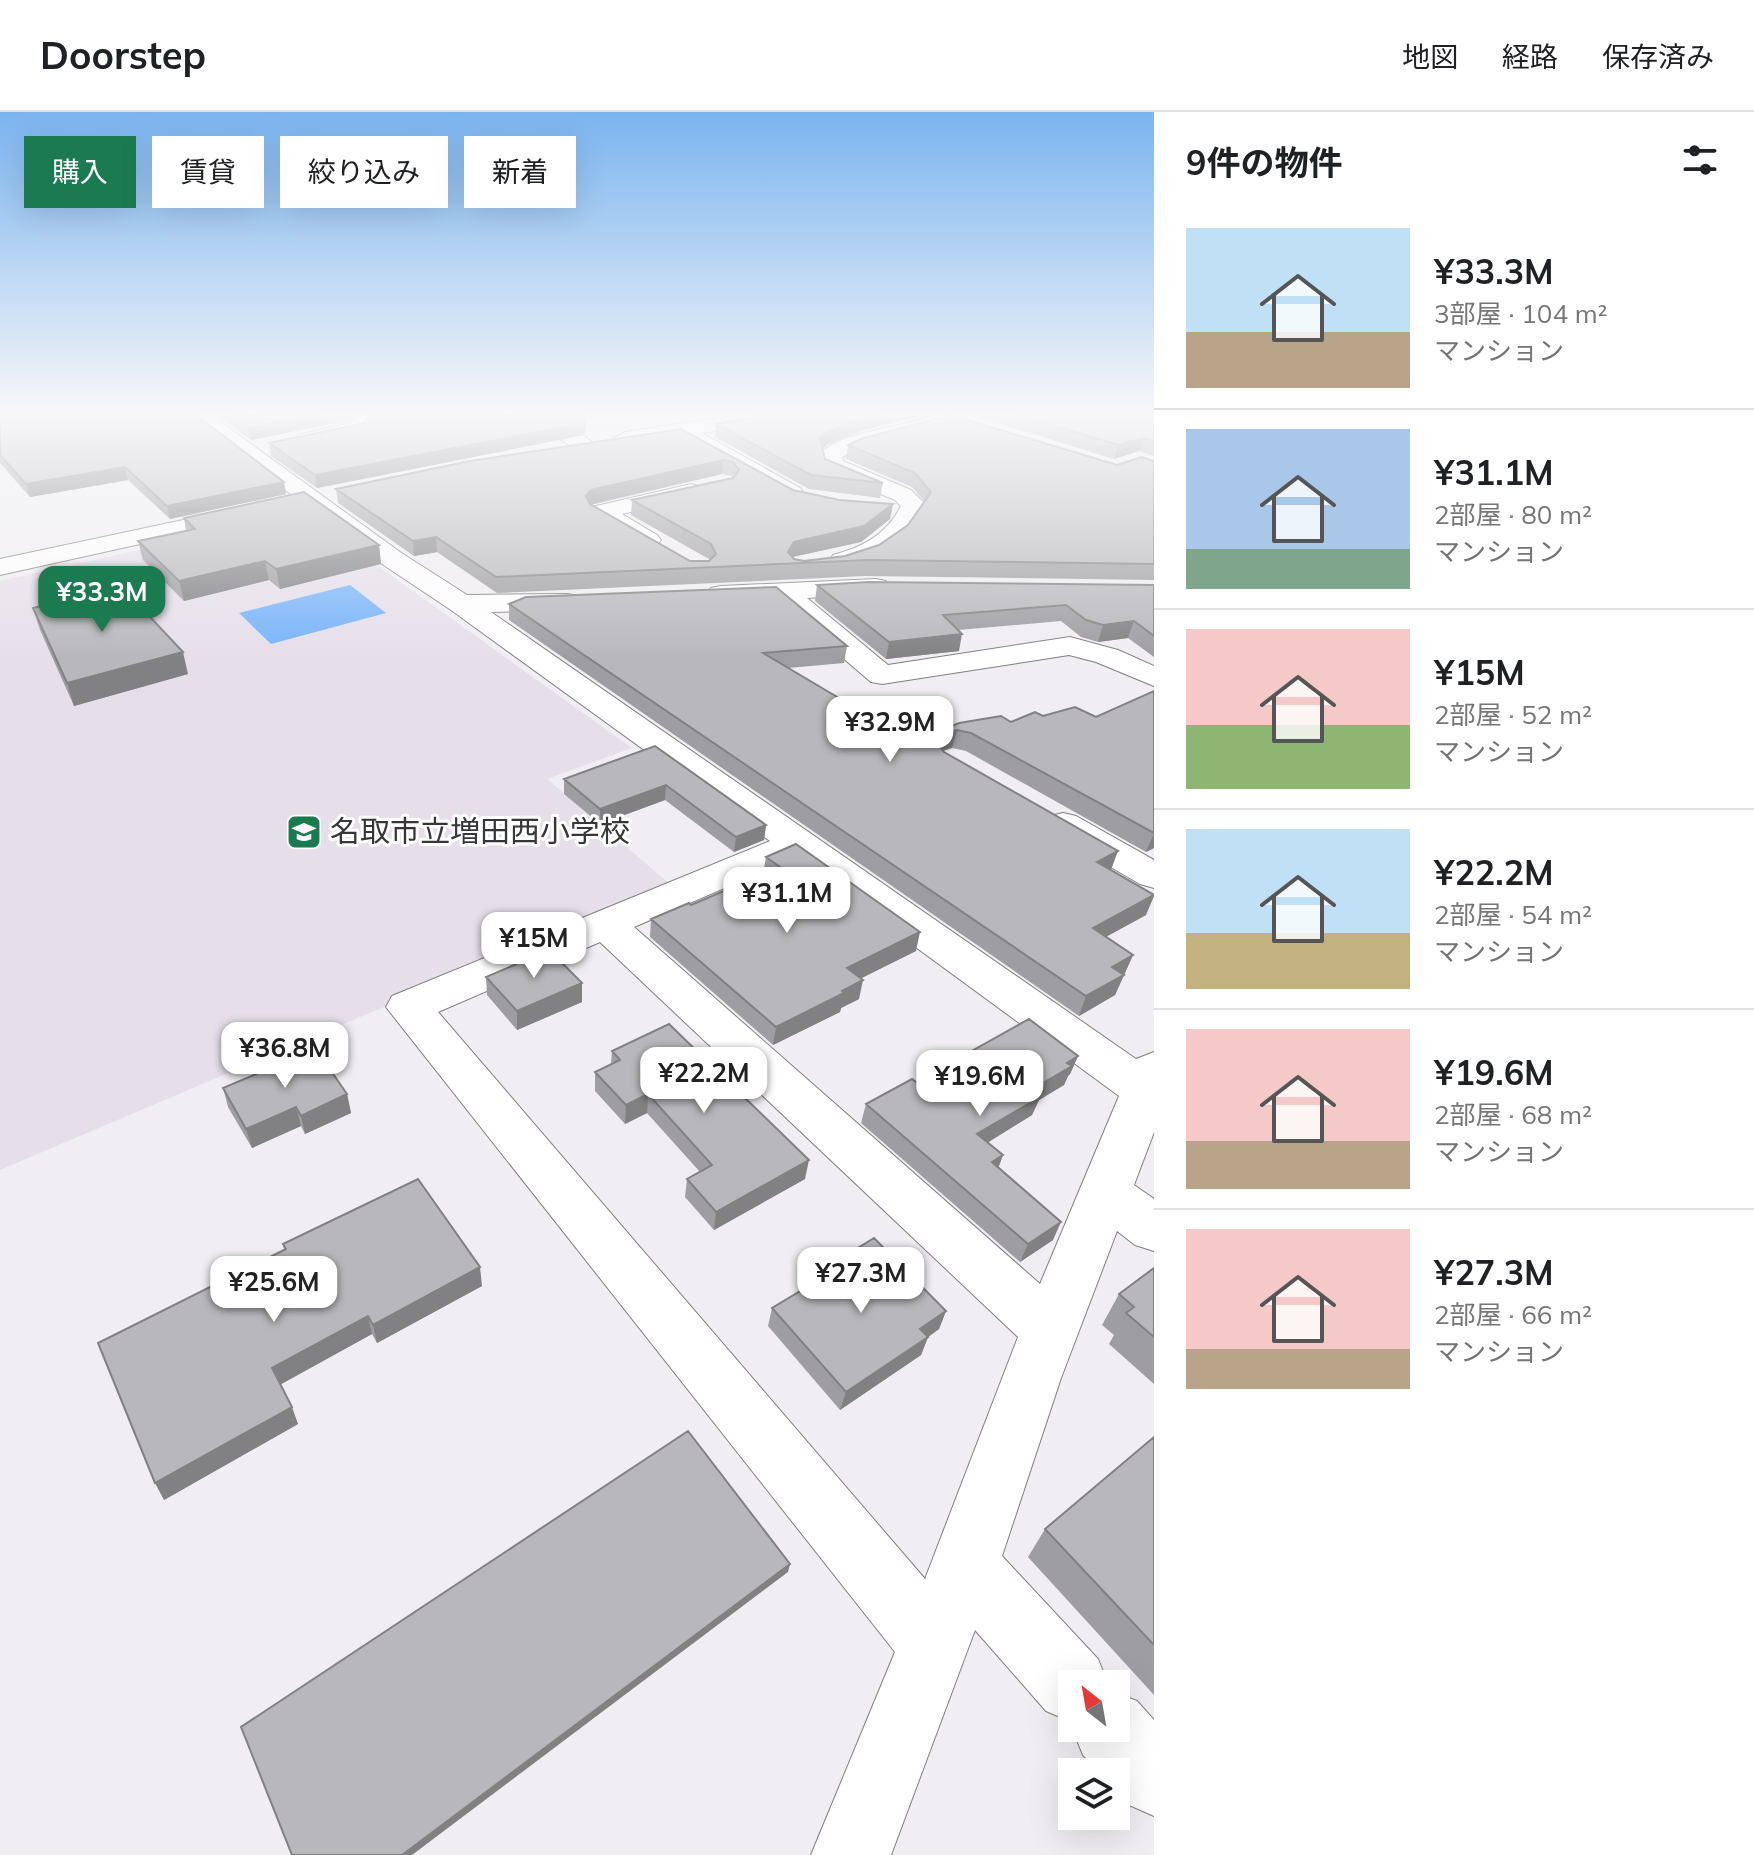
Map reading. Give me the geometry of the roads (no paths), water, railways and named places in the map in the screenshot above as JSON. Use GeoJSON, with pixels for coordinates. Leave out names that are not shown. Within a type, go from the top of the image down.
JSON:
{"type":"FeatureCollection","features":[{"type":"Feature","properties":{"kind":"street"},"geometry":{"type":"LineString","coordinates":[[668,496],[601,512],[674,554]]}},
{"type":"Feature","properties":{"kind":"street"},"geometry":{"type":"LineString","coordinates":[[799,496],[812,500]]}},
{"type":"Feature","properties":{"kind":"street"},"geometry":{"type":"LineString","coordinates":[[814,565],[874,553],[905,525],[914,505],[904,496]]}},
{"type":"Feature","properties":{"kind":"street"},"geometry":{"type":"LineString","coordinates":[[0,567],[324,497],[429,583],[798,843],[1150,1080],[1050,1330],[965,1566],[851,1855]]}},
{"type":"Feature","properties":{"kind":"street"},"geometry":{"type":"LineString","coordinates":[[867,507],[912,510]]}},
{"type":"Feature","properties":{"kind":"street"},"geometry":{"type":"LineString","coordinates":[[429,583],[508,579]]}},
{"type":"Feature","properties":{"kind":"street"},"geometry":{"type":"LineString","coordinates":[[695,596],[897,587]]}},
{"type":"Feature","properties":{"kind":"street"},"geometry":{"type":"LineString","coordinates":[[781,591],[882,675],[1070,646],[1107,656],[1154,677]]}},
{"type":"Feature","properties":{"kind":"street"},"geometry":{"type":"LineString","coordinates":[[461,604],[588,601]]}},
{"type":"Feature","properties":{"kind":"street"},"geometry":{"type":"LineString","coordinates":[[1034,807],[1154,876]]}},
{"type":"Feature","properties":{"kind":"street"},"geometry":{"type":"LineString","coordinates":[[798,843],[408,1007],[935,1645]]}},
{"type":"Feature","properties":{"kind":"street"},"geometry":{"type":"LineString","coordinates":[[605,924],[1050,1330]]}},
{"type":"Feature","properties":{"kind":"street"},"geometry":{"type":"LineString","coordinates":[[1106,1193],[1154,1229]]}},
{"type":"Feature","properties":{"kind":"street"},"geometry":{"type":"LineString","coordinates":[[965,1566],[1059,1670]]}},
{"type":"Feature","properties":{"kind":"street"},"geometry":{"type":"LineString","coordinates":[[1123,1742],[1154,1777]]}},
{"type":"Feature","properties":{"kind":"water"},"geometry":{"type":"Polygon","coordinates":[[[350,585],[386,613],[271,644],[239,613],[350,585]]]}},
{"type":"Feature","properties":{"kind":"place","name":"名取市立増田西小学校"},"geometry":{"type":"Point","coordinates":[304,832]}}]}
